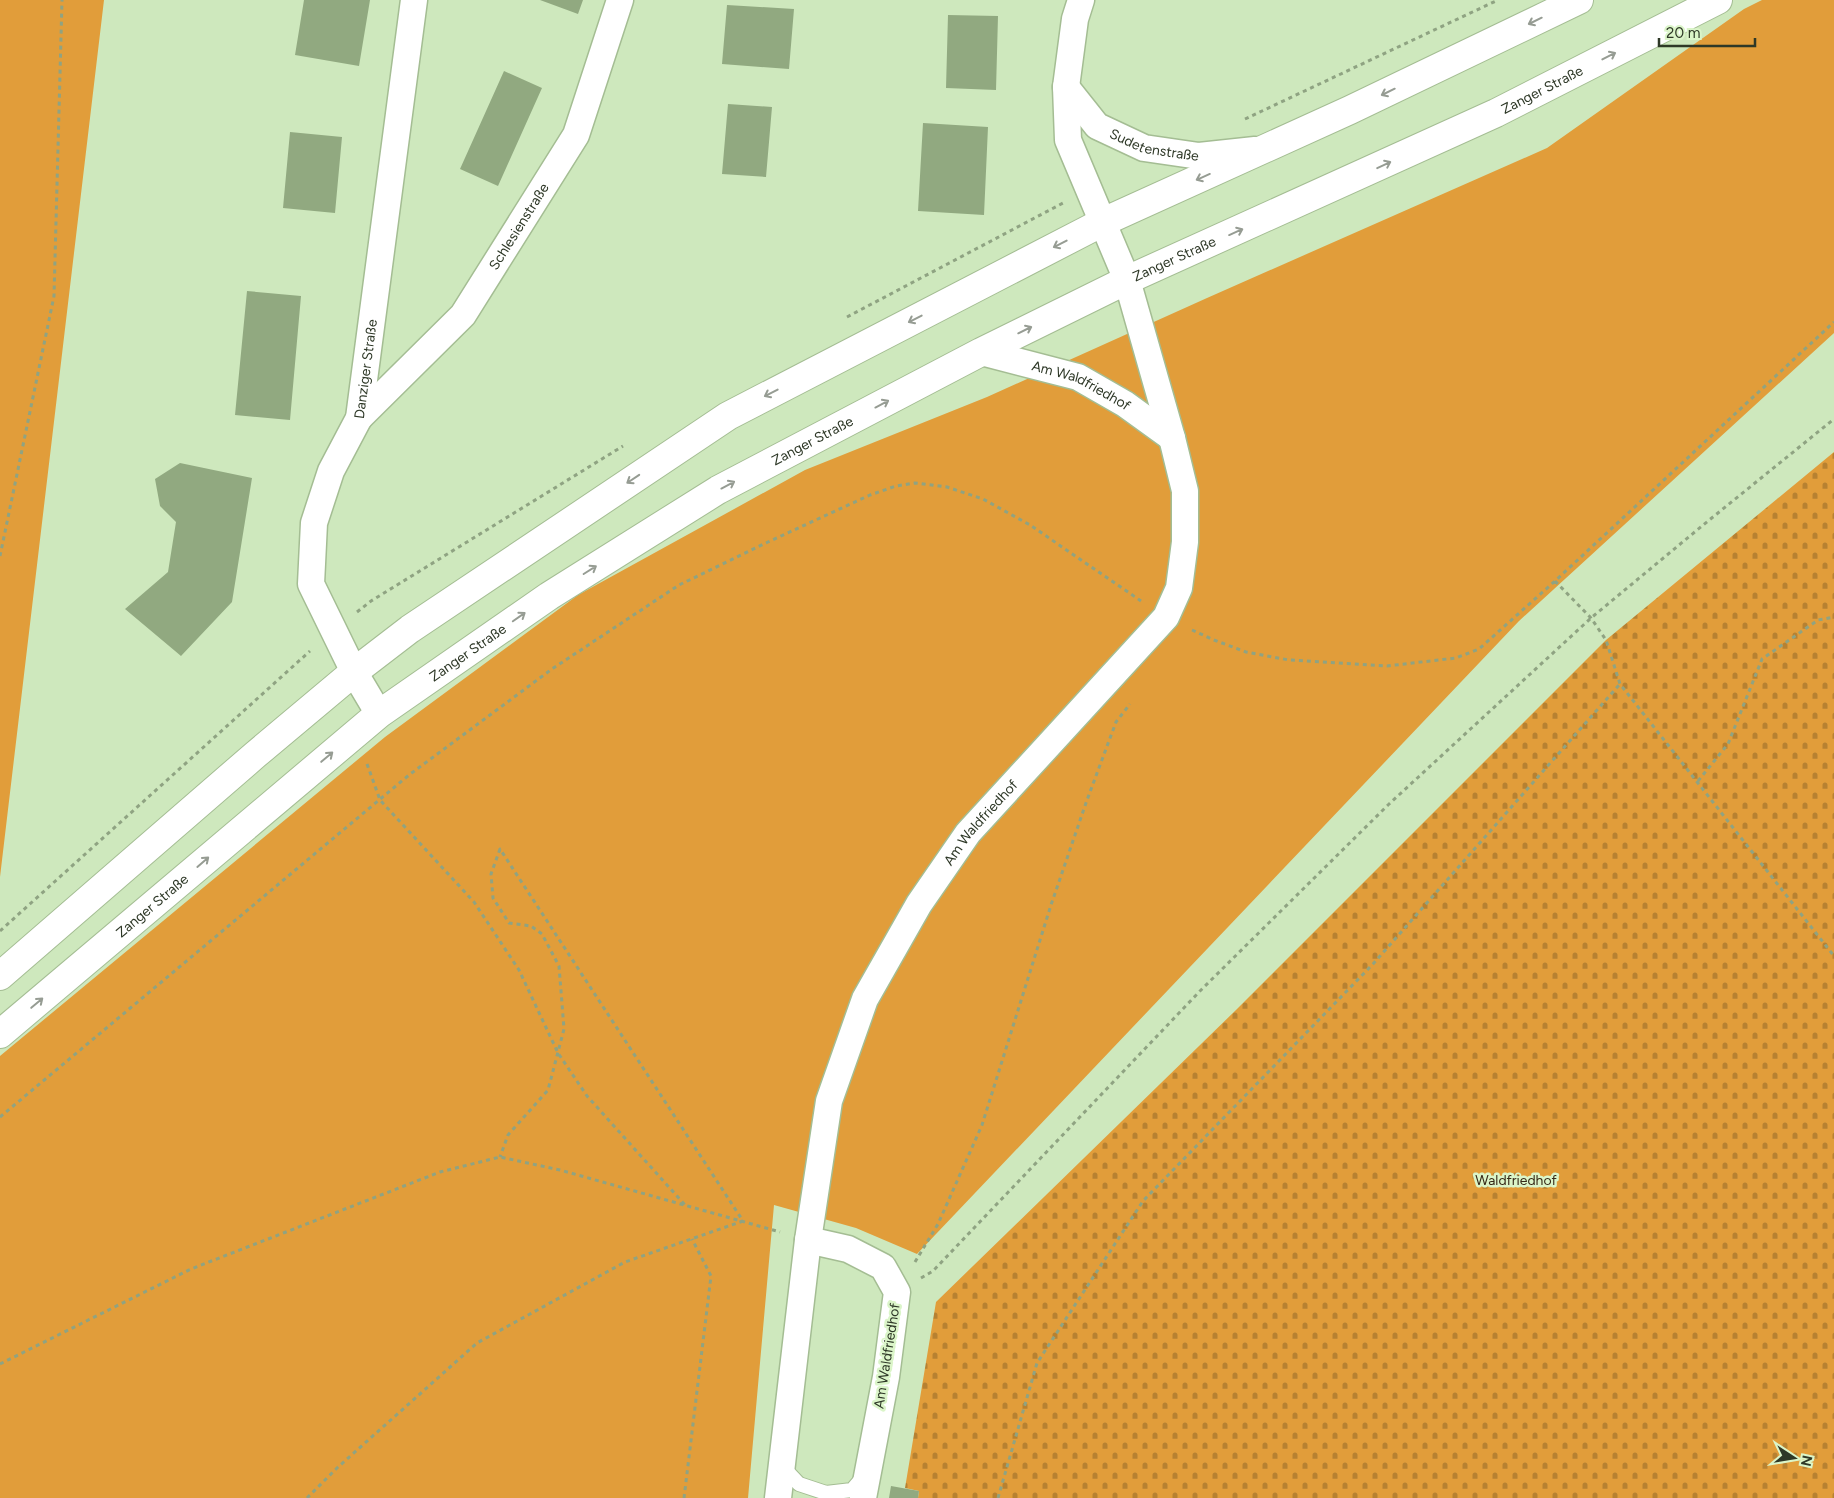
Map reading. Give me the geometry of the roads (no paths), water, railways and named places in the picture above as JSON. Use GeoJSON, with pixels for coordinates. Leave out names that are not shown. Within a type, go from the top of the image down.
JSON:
{"type":"FeatureCollection","features":[{"type":"Feature","properties":{"kind":"street","name":"Danziger Straße"},"geometry":{"type":"LineString","coordinates":[[379,714],[354,672],[311,584],[314,523],[332,471],[359,418],[414,0]]}},
{"type":"Feature","properties":{"kind":"street","name":"Schlesienstraße"},"geometry":{"type":"LineString","coordinates":[[359,418],[463,315],[576,135],[620,0]]}},
{"type":"Feature","properties":{"kind":"street"},"geometry":{"type":"LineString","coordinates":[[1081,0],[1075,19],[1066,87],[1068,140],[1127,280]]}},
{"type":"Feature","properties":{"kind":"street"},"geometry":{"type":"LineString","coordinates":[[0,976],[255,755],[354,672],[410,629],[728,416],[1103,222],[1350,110],[1578,0]]}},
{"type":"Feature","properties":{"kind":"street","name":"Zanger Straße"},"geometry":{"type":"LineString","coordinates":[[0,1034],[379,714],[549,596],[718,490],[981,352],[1127,280],[1496,113],[1718,0]]}},
{"type":"Feature","properties":{"kind":"street","name":"Sudetenstraße"},"geometry":{"type":"LineString","coordinates":[[1066,87],[1097,126],[1144,148],[1199,156],[1263,149]]}},
{"type":"Feature","properties":{"kind":"street","name":"Am Waldfriedhof"},"geometry":{"type":"LineString","coordinates":[[778,1498],[780,1465],[808,1240],[829,1101],[865,999],[919,904],[968,833],[1166,618],[1179,588],[1185,542],[1185,491],[1172,438],[1127,280]]}},
{"type":"Feature","properties":{"kind":"street","name":"Am Waldfriedhof"},"geometry":{"type":"LineString","coordinates":[[981,352],[1078,377],[1125,404],[1172,438]]}},
{"type":"Feature","properties":{"kind":"street","name":"Am Waldfriedhof"},"geometry":{"type":"LineString","coordinates":[[808,1240],[848,1249],[882,1266],[897,1292],[886,1378],[863,1498]]}},
{"type":"Feature","properties":{"kind":"lane"},"geometry":{"type":"LineString","coordinates":[[780,1465],[798,1484],[826,1493],[852,1490],[867,1473]]}},
{"type":"Feature","properties":{"kind":"park label","name":"Waldfriedhof"},"geometry":{"type":"Point","coordinates":[1516,1180]}}]}
